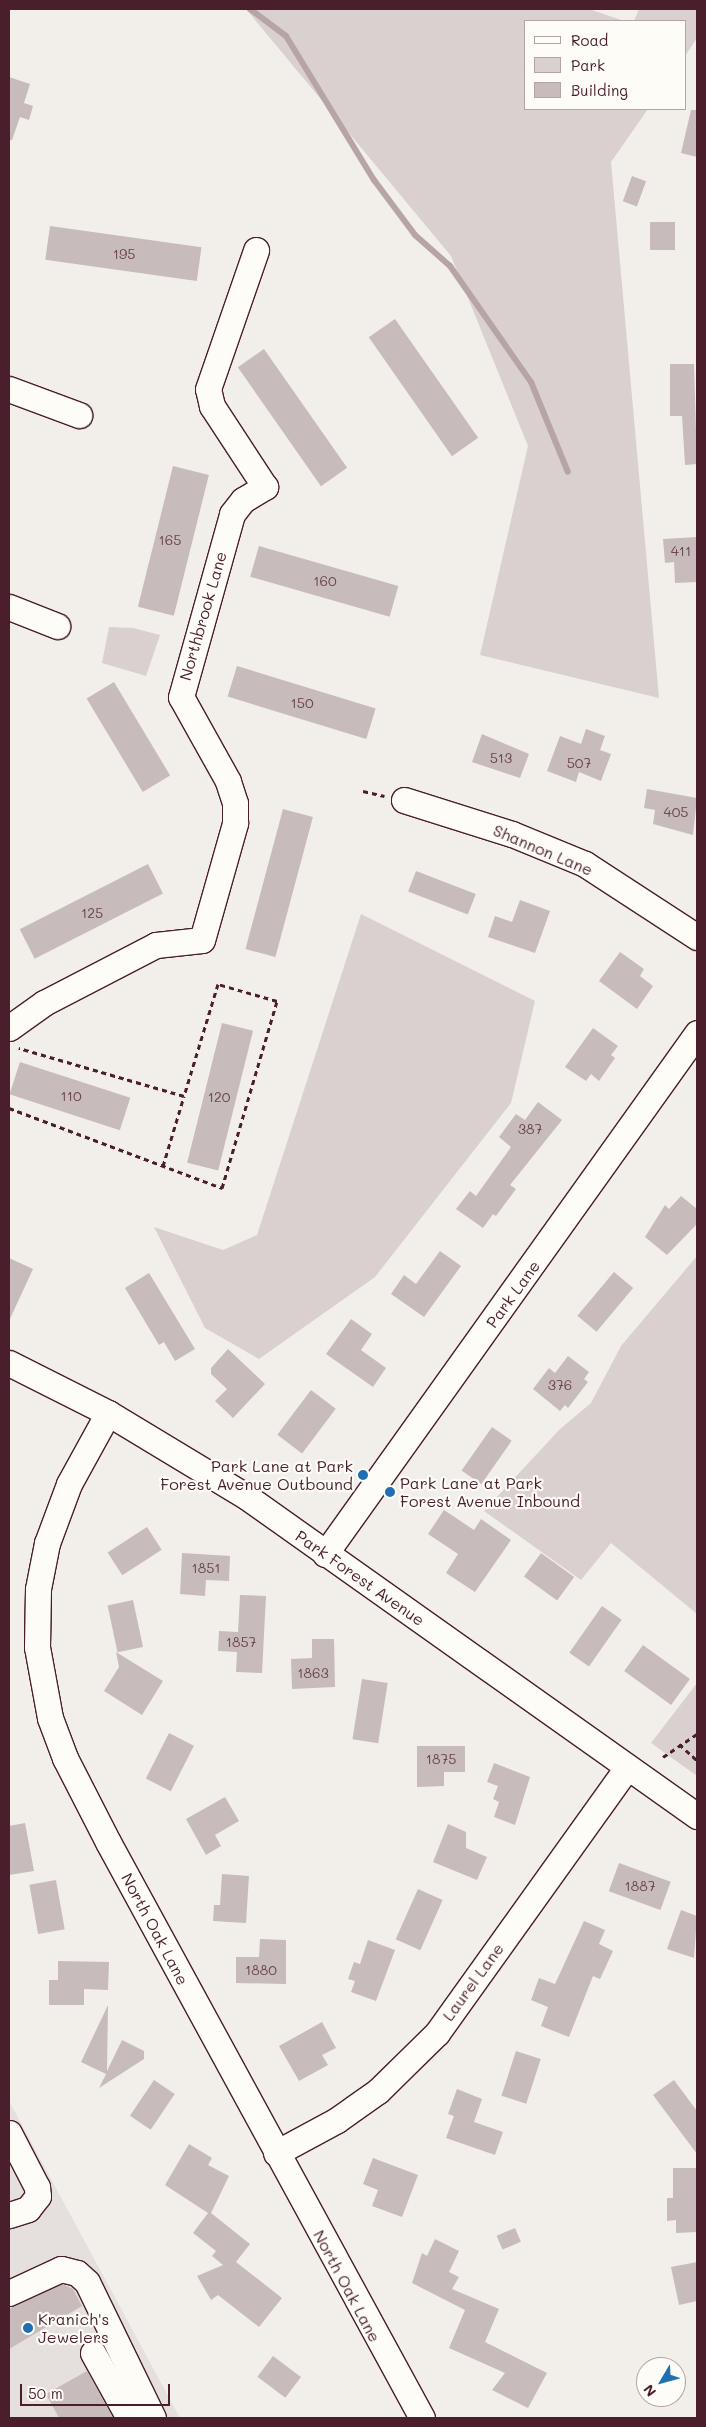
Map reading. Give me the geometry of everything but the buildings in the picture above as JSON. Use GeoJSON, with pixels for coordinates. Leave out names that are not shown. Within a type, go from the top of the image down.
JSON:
{"type":"FeatureCollection","features":[{"type":"Feature","properties":{"kind":"street","name":"Northbrook Lane"},"geometry":{"type":"LineString","coordinates":[[11,1037],[44,1003],[156,945],[202,940],[235,823],[235,804],[228,781],[182,697],[232,514],[243,500],[265,487],[212,406],[208,389],[256,250]]}},
{"type":"Feature","properties":{"kind":"street"},"geometry":{"type":"LineString","coordinates":[[9,389],[79,415]]}},
{"type":"Feature","properties":{"kind":"street"},"geometry":{"type":"LineString","coordinates":[[9,607],[57,626]]}},
{"type":"Feature","properties":{"kind":"street","name":"Shannon Lane"},"geometry":{"type":"LineString","coordinates":[[404,800],[512,834],[585,864],[697,937]]}},
{"type":"Feature","properties":{"kind":"street","name":"Park Lane"},"geometry":{"type":"LineString","coordinates":[[325,1554],[697,1033]]}},
{"type":"Feature","properties":{"kind":"street","name":"Park Forest Avenue"},"geometry":{"type":"LineString","coordinates":[[9,1363],[108,1413],[199,1466],[697,1816]]}},
{"type":"Feature","properties":{"kind":"street","name":"North Oak Lane"},"geometry":{"type":"LineString","coordinates":[[108,1413],[69,1484],[48,1543],[38,1589],[38,1648],[43,1690],[65,1758],[276,2153],[422,2418]]}},
{"type":"Feature","properties":{"kind":"street","name":"Laurel Lane"},"geometry":{"type":"LineString","coordinates":[[276,2153],[338,2120],[378,2091],[437,2032],[627,1768]]}},
{"type":"Feature","properties":{"kind":"street"},"geometry":{"type":"LineString","coordinates":[[9,2133],[37,2187],[38,2196],[28,2209],[9,2215]]}},
{"type":"Feature","properties":{"kind":"street"},"geometry":{"type":"LineString","coordinates":[[9,2293],[44,2273],[61,2269],[77,2273],[87,2282],[154,2418]]}},
{"type":"Feature","properties":{"kind":"street"},"geometry":{"type":"LineString","coordinates":[[93,2353],[129,2418]]}},
{"type":"Feature","properties":{"kind":"path"},"geometry":{"type":"LineString","coordinates":[[9,1108],[163,1166],[222,1188],[277,1001],[218,984],[163,1166]]}},
{"type":"Feature","properties":{"kind":"path"},"geometry":{"type":"LineString","coordinates":[[11,1037],[184,1096]]}},
{"type":"Feature","properties":{"kind":"path"},"geometry":{"type":"LineString","coordinates":[[664,1757],[679,1744],[697,1734]]}},
{"type":"Feature","properties":{"kind":"path"},"geometry":{"type":"LineString","coordinates":[[679,1744],[697,1760]]}},
{"type":"Feature","properties":{"kind":"shaded area"},"geometry":{"type":"Polygon","coordinates":[[[9,2101],[180,2418],[9,2418],[9,2101]]]}},
{"type":"Feature","properties":{"kind":"green space"},"geometry":{"type":"Polygon","coordinates":[[[246,9],[589,9],[621,20],[524,20],[524,110],[647,110],[611,162],[659,698],[480,655],[528,446],[451,256],[246,9]]]}},
{"type":"Feature","properties":{"kind":"green space"},"geometry":{"type":"Polygon","coordinates":[[[639,9],[697,9],[697,38],[686,54],[686,20],[634,20],[639,9]]]}},
{"type":"Feature","properties":{"kind":"green space"},"geometry":{"type":"Polygon","coordinates":[[[109,627],[133,628],[160,635],[146,676],[102,663],[109,627]]]}},
{"type":"Feature","properties":{"kind":"green space"},"geometry":{"type":"Polygon","coordinates":[[[361,914],[535,1001],[511,1103],[375,1277],[259,1359],[205,1328],[154,1227],[223,1250],[257,1235],[361,914]]]}},
{"type":"Feature","properties":{"kind":"green space"},"geometry":{"type":"Polygon","coordinates":[[[697,1256],[697,1614],[611,1543],[581,1580],[484,1511],[560,1429],[591,1403],[621,1346],[697,1256]]]}},
{"type":"Feature","properties":{"kind":"green space"},"geometry":{"type":"Polygon","coordinates":[[[697,1683],[697,1776],[651,1743],[697,1683]]]}},
{"type":"Feature","properties":{"kind":"waterway"},"geometry":{"type":"LineString","coordinates":[[250,9],[286,36],[374,180],[415,235],[450,266],[531,382],[568,472]]}},
{"type":"Feature","properties":{"kind":"place","name":"Park Lane at Park Forest Avenue Outbound"},"geometry":{"type":"Point","coordinates":[363,1475]}},
{"type":"Feature","properties":{"kind":"place","name":"Park Lane at Park Forest Avenue Inbound"},"geometry":{"type":"Point","coordinates":[390,1492]}},
{"type":"Feature","properties":{"kind":"place","name":"Kranich's Jewelers"},"geometry":{"type":"Point","coordinates":[28,2328]}}]}
